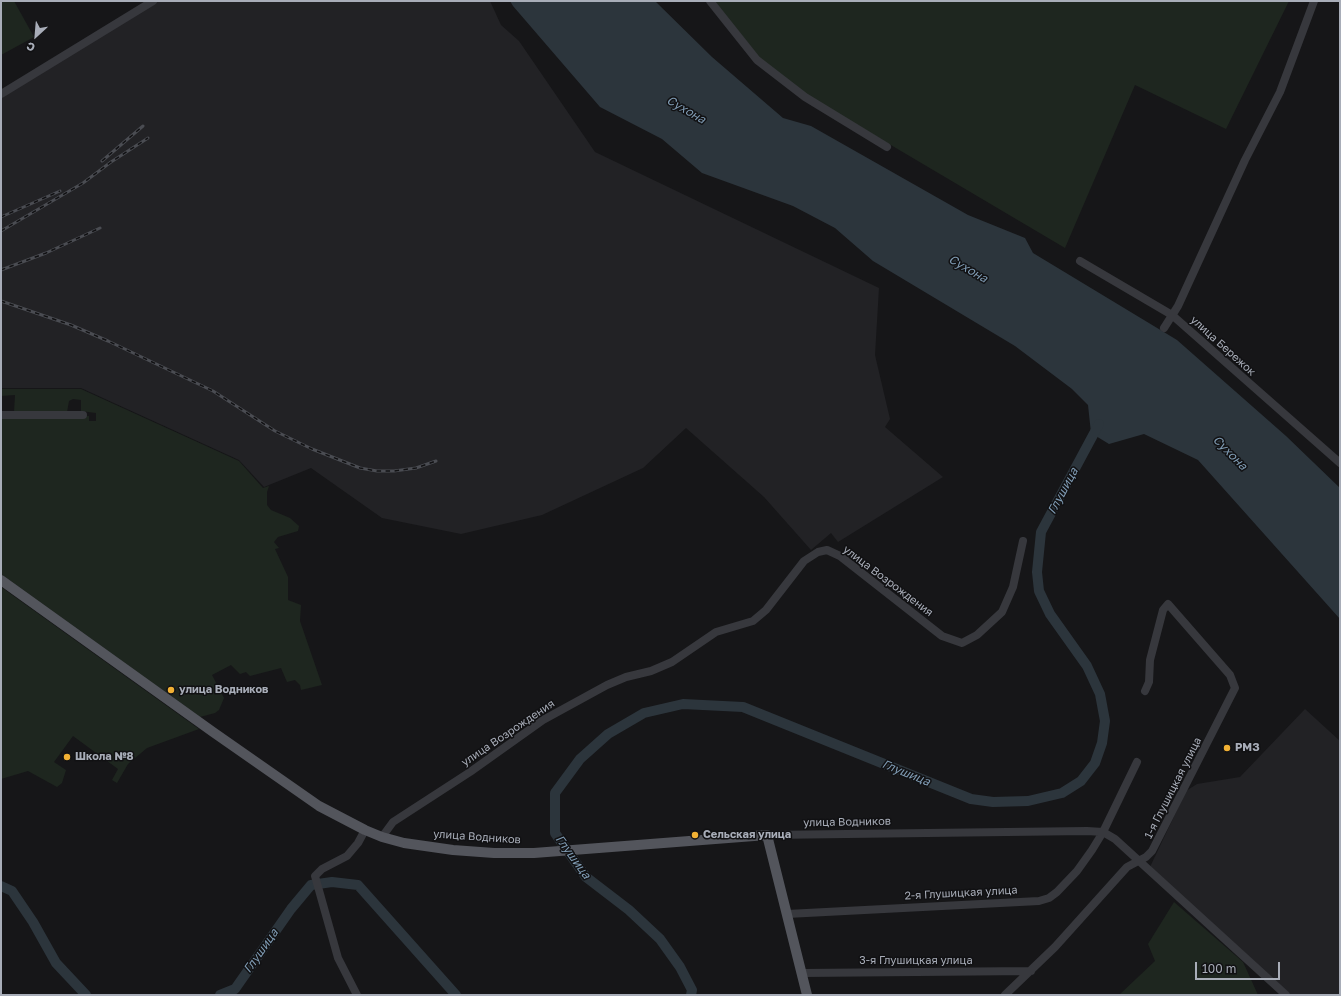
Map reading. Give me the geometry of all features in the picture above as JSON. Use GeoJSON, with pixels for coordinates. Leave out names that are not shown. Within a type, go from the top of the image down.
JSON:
{"type":"FeatureCollection","features":[{"type":"Feature","properties":{"kind":"main road","name":"улица Водников"},"geometry":{"type":"LineString","coordinates":[[1,580],[213,732],[307,797],[328,811],[382,837],[453,850],[494,853],[534,853],[591,850],[767,835]]}},
{"type":"Feature","properties":{"kind":"main road"},"geometry":{"type":"LineString","coordinates":[[767,835],[807,995]]}},
{"type":"Feature","properties":{"kind":"street"},"geometry":{"type":"LineString","coordinates":[[1,94],[153,1]]}},
{"type":"Feature","properties":{"kind":"street"},"geometry":{"type":"LineString","coordinates":[[710,1],[757,60],[805,97],[887,147]]}},
{"type":"Feature","properties":{"kind":"street"},"geometry":{"type":"LineString","coordinates":[[1164,328],[1178,306],[1245,160],[1280,92],[1314,1]]}},
{"type":"Feature","properties":{"kind":"street","name":"улица Бережок"},"geometry":{"type":"LineString","coordinates":[[1080,261],[1172,315],[1340,464]]}},
{"type":"Feature","properties":{"kind":"street"},"geometry":{"type":"LineString","coordinates":[[1,415],[83,415]]}},
{"type":"Feature","properties":{"kind":"street","name":"улица Возрождения"},"geometry":{"type":"LineString","coordinates":[[382,837],[393,822],[470,772],[543,720],[607,685],[626,677],[651,671],[672,662],[716,632],[745,624],[760,616],[804,562],[818,552],[827,550],[840,556],[942,636],[962,643],[976,635],[1002,612],[1013,587],[1023,541]]}},
{"type":"Feature","properties":{"kind":"street","name":"1-я Глушицкая улица"},"geometry":{"type":"LineString","coordinates":[[1005,995],[1031,972],[1127,867],[1146,857],[1157,844],[1235,688],[1230,676],[1168,604],[1164,610],[1150,660],[1149,682],[1146,691]]}},
{"type":"Feature","properties":{"kind":"street"},"geometry":{"type":"LineString","coordinates":[[1103,832],[1137,762]]}},
{"type":"Feature","properties":{"kind":"street"},"geometry":{"type":"LineString","coordinates":[[357,995],[338,958],[316,876],[322,869],[347,856],[358,843],[365,830]]}},
{"type":"Feature","properties":{"kind":"street","name":"улица Водников"},"geometry":{"type":"LineString","coordinates":[[767,835],[1103,832],[1116,839],[1286,995]]}},
{"type":"Feature","properties":{"kind":"street","name":"2-я Глушицкая улица"},"geometry":{"type":"LineString","coordinates":[[787,914],[1044,900],[1054,896],[1077,871],[1103,832]]}},
{"type":"Feature","properties":{"kind":"street","name":"3-я Глушицкая улица"},"geometry":{"type":"LineString","coordinates":[[802,974],[888,971],[1031,972]]}},
{"type":"Feature","properties":{"kind":"shaded area"},"geometry":{"type":"Polygon","coordinates":[[[4,1],[14,1],[34,37],[1,55],[1,3],[4,1]]]}},
{"type":"Feature","properties":{"kind":"shaded area"},"geometry":{"type":"Polygon","coordinates":[[[155,1],[490,1],[501,25],[519,41],[595,152],[879,288],[875,355],[890,419],[885,427],[943,477],[838,542],[831,533],[811,550],[764,497],[686,428],[643,468],[542,515],[461,534],[382,518],[311,468],[264,487],[239,460],[81,388],[1,388],[1,98],[155,1]]]}},
{"type":"Feature","properties":{"kind":"shaded area"},"geometry":{"type":"Polygon","coordinates":[[[714,1],[1289,1],[1226,129],[1135,85],[1065,248],[808,96],[764,63],[714,1]]]}},
{"type":"Feature","properties":{"kind":"shaded area"},"geometry":{"type":"Polygon","coordinates":[[[1,389],[81,389],[239,461],[263,488],[269,486],[267,492],[267,505],[271,510],[290,518],[299,526],[298,531],[278,537],[274,542],[279,548],[275,549],[288,577],[288,600],[301,605],[300,621],[322,685],[301,690],[300,685],[295,680],[287,682],[281,668],[250,676],[246,672],[240,674],[231,665],[212,675],[224,698],[219,710],[215,713],[200,717],[1,574],[1,417],[89,416],[89,421],[96,421],[96,413],[81,411],[81,400],[73,399],[69,401],[67,412],[14,412],[15,395],[1,396],[1,389]]]}},
{"type":"Feature","properties":{"kind":"shaded area"},"geometry":{"type":"Polygon","coordinates":[[[1,587],[199,729],[147,748],[128,764],[117,783],[112,780],[118,769],[73,736],[54,762],[66,770],[62,783],[57,787],[28,771],[1,779],[1,587]]]}},
{"type":"Feature","properties":{"kind":"shaded area","name":"РМЗ"},"geometry":{"type":"Polygon","coordinates":[[[1305,709],[1340,741],[1340,995],[1291,995],[1150,867],[1186,791],[1197,784],[1240,777],[1305,709]]]}},
{"type":"Feature","properties":{"kind":"shaded area"},"geometry":{"type":"Polygon","coordinates":[[[1174,902],[1243,962],[1258,995],[1119,995],[1155,961],[1148,944],[1174,902]]]}},
{"type":"Feature","properties":{"kind":"water","name":"Сухона"},"geometry":{"type":"Polygon","coordinates":[[[510,1],[655,1],[712,57],[783,118],[811,126],[968,215],[1025,238],[1033,253],[1177,340],[1286,436],[1340,488],[1340,619],[1198,460],[1144,434],[1109,444],[1091,433],[1088,405],[1072,389],[1015,346],[873,261],[835,228],[793,206],[702,173],[662,139],[600,107],[510,1]]]}},
{"type":"Feature","properties":{"kind":"waterway","name":"Глушица"},"geometry":{"type":"LineString","coordinates":[[691,995],[692,990],[680,967],[660,939],[629,910],[586,877],[555,833],[555,793],[580,759],[608,734],[644,713],[683,704],[743,707],[971,799],[993,802],[1028,801],[1062,793],[1081,781],[1095,763],[1102,743],[1105,721],[1100,694],[1087,666],[1050,614],[1039,591],[1037,572],[1041,532],[1099,424]]}},
{"type":"Feature","properties":{"kind":"waterway","name":"Глушица"},"geometry":{"type":"LineString","coordinates":[[220,995],[235,989],[291,909],[311,885],[332,882],[358,885],[456,995]]}},
{"type":"Feature","properties":{"kind":"waterway","name":"Глушица"},"geometry":{"type":"LineString","coordinates":[[1,886],[12,891],[33,922],[56,963],[86,995]]}},
{"type":"Feature","properties":{"kind":"railway"},"geometry":{"type":"LineString","coordinates":[[102,161],[143,126]]}},
{"type":"Feature","properties":{"kind":"railway"},"geometry":{"type":"LineString","coordinates":[[1,231],[83,183],[111,162],[148,138]]}},
{"type":"Feature","properties":{"kind":"railway"},"geometry":{"type":"LineString","coordinates":[[1,217],[60,191]]}},
{"type":"Feature","properties":{"kind":"railway"},"geometry":{"type":"LineString","coordinates":[[1,270],[46,253],[100,228]]}},
{"type":"Feature","properties":{"kind":"railway"},"geometry":{"type":"LineString","coordinates":[[1,301],[71,325],[108,341],[213,391],[275,431],[312,449],[360,468],[377,471],[394,471],[416,468],[436,461]]}},
{"type":"Feature","properties":{"kind":"place","name":"улица Водников"},"geometry":{"type":"Point","coordinates":[171,690]}},
{"type":"Feature","properties":{"kind":"place","name":"РМЗ"},"geometry":{"type":"Point","coordinates":[1227,748]}},
{"type":"Feature","properties":{"kind":"place","name":"Школа №8"},"geometry":{"type":"Point","coordinates":[67,757]}},
{"type":"Feature","properties":{"kind":"place","name":"Сельская улица"},"geometry":{"type":"Point","coordinates":[695,835]}}]}
